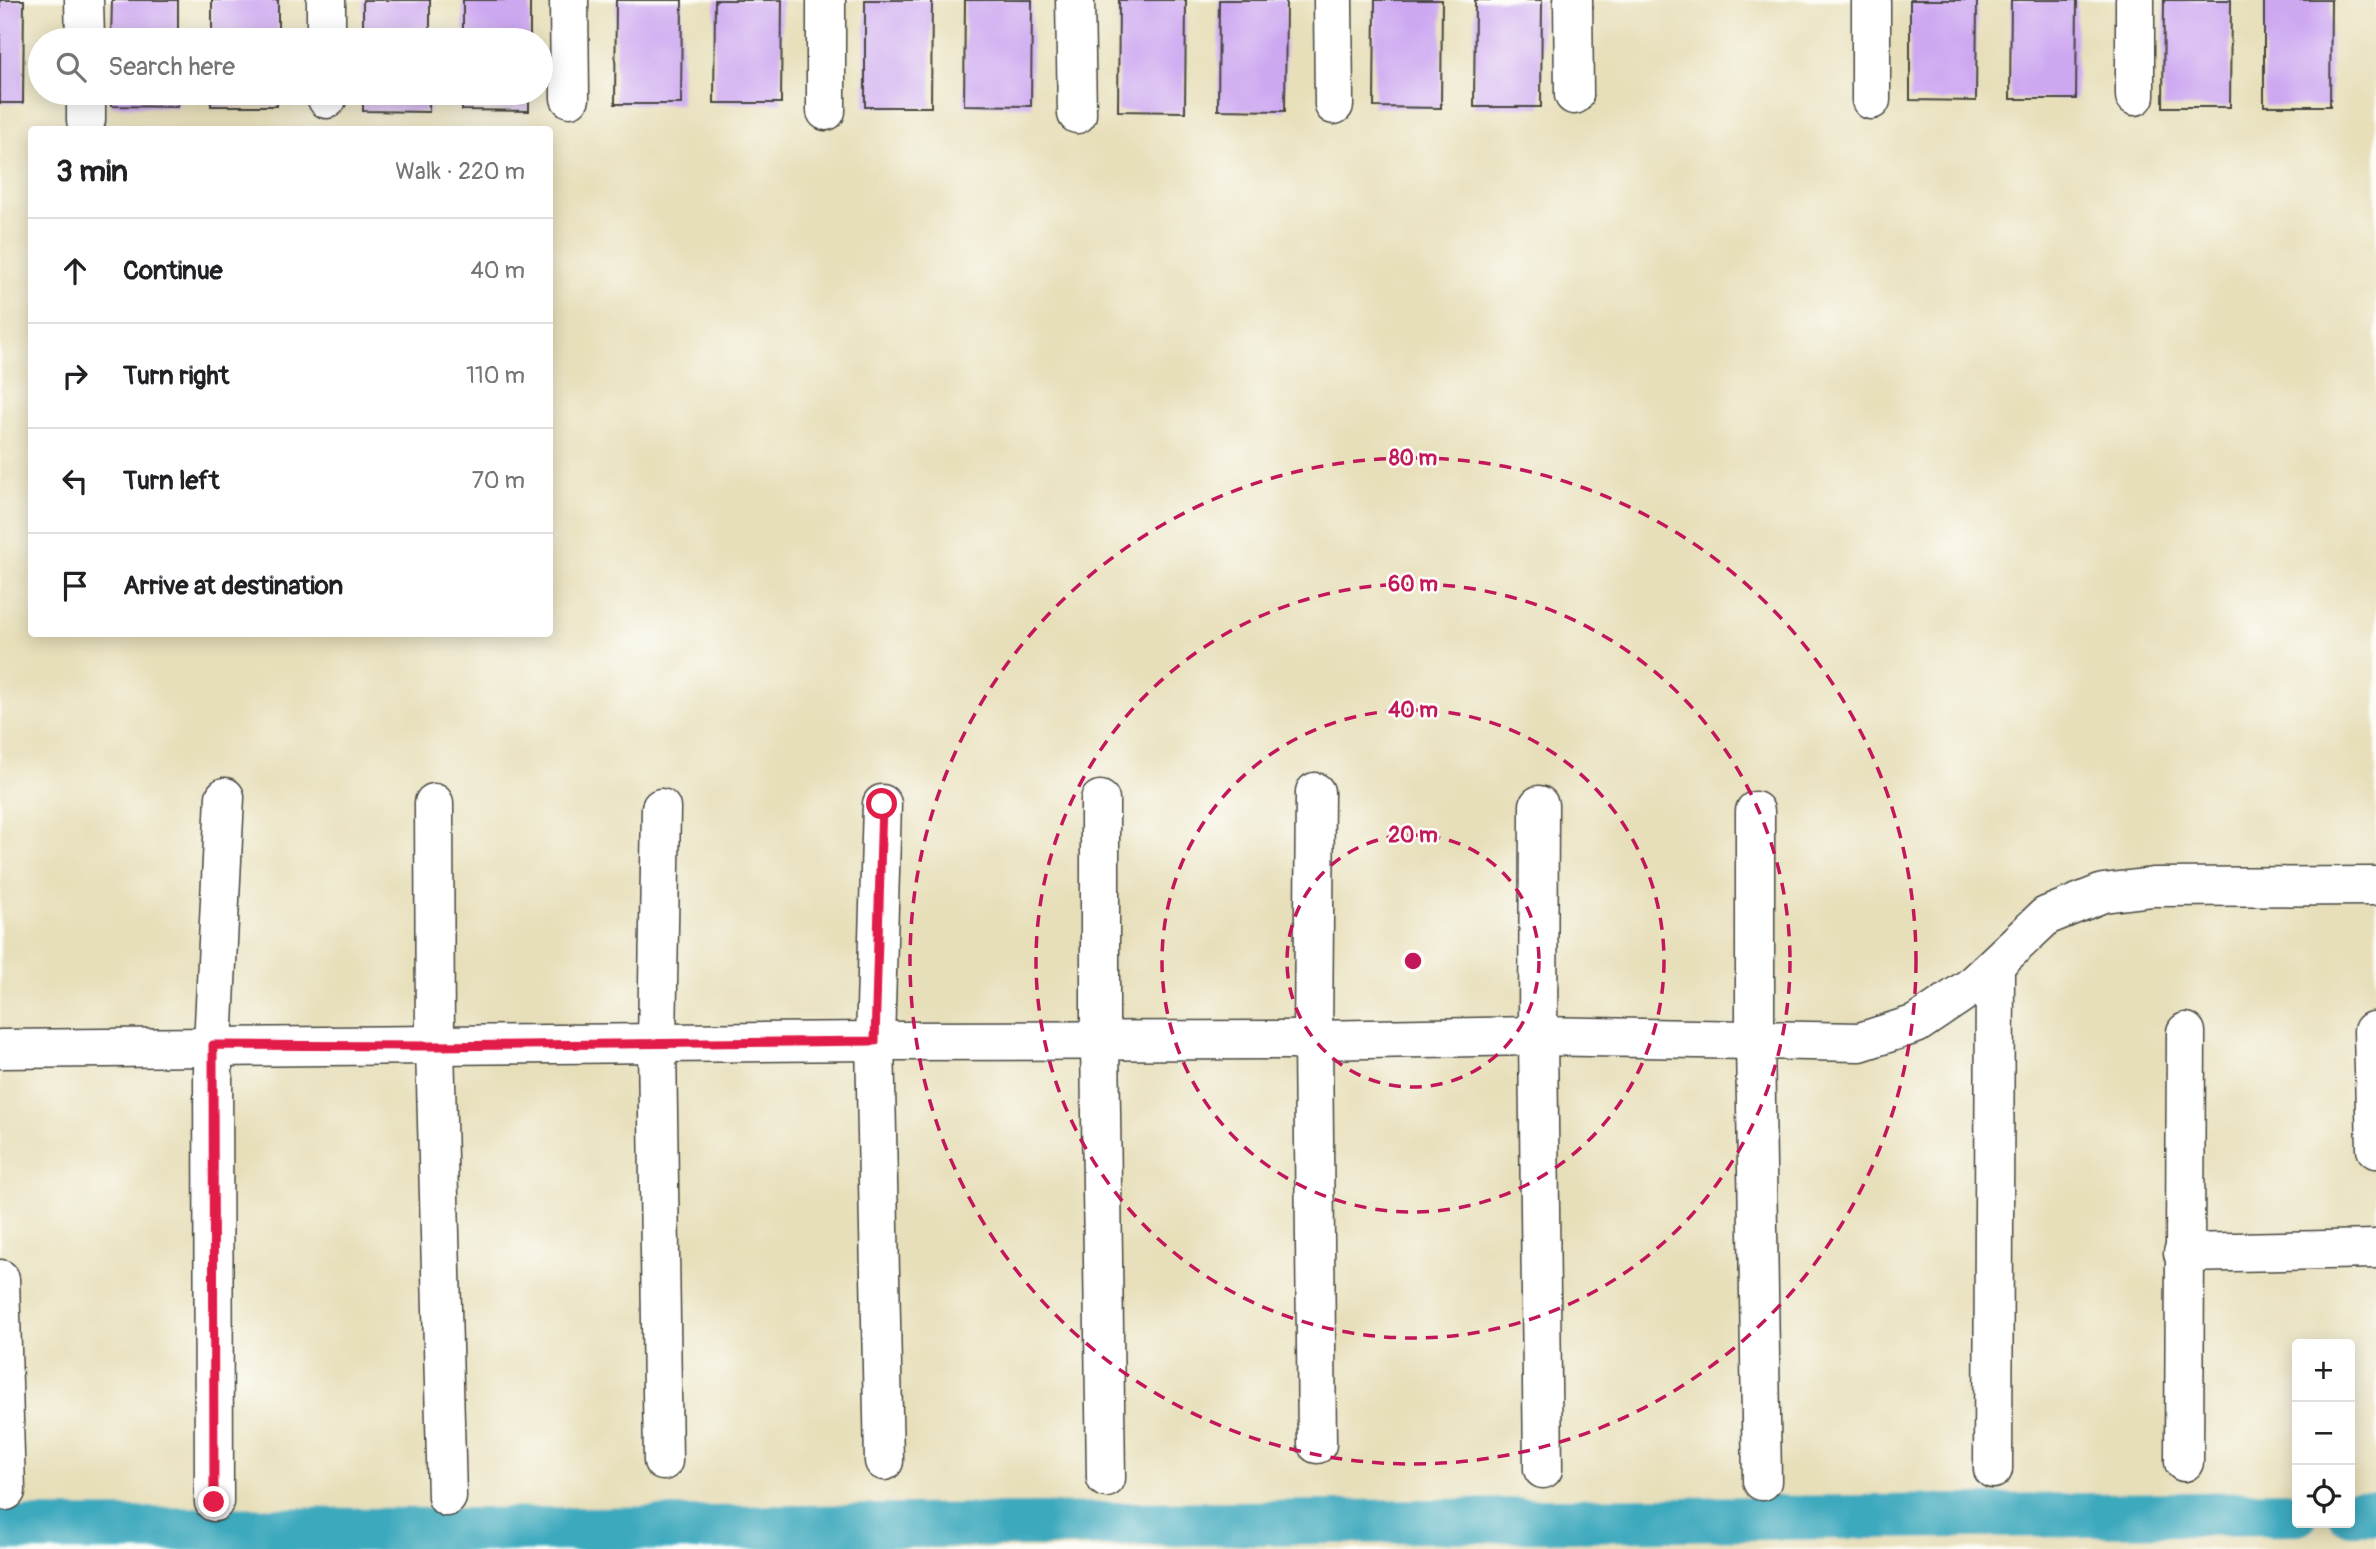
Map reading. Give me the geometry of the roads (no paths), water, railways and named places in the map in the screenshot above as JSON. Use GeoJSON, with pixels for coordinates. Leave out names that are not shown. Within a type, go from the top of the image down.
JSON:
{"type":"FeatureCollection","features":[{"type":"Feature","properties":{"kind":"street"},"geometry":{"type":"LineString","coordinates":[[84,0],[85,28]]}},
{"type":"Feature","properties":{"kind":"street"},"geometry":{"type":"LineString","coordinates":[[326,0],[326,28]]}},
{"type":"Feature","properties":{"kind":"street"},"geometry":{"type":"LineString","coordinates":[[569,0],[570,98]]}},
{"type":"Feature","properties":{"kind":"street"},"geometry":{"type":"LineString","coordinates":[[826,0],[826,111]]}},
{"type":"Feature","properties":{"kind":"street"},"geometry":{"type":"LineString","coordinates":[[1075,0],[1077,114]]}},
{"type":"Feature","properties":{"kind":"street"},"geometry":{"type":"LineString","coordinates":[[1334,0],[1334,105]]}},
{"type":"Feature","properties":{"kind":"street"},"geometry":{"type":"LineString","coordinates":[[1573,0],[1574,95]]}},
{"type":"Feature","properties":{"kind":"street"},"geometry":{"type":"LineString","coordinates":[[1871,0],[1871,100]]}},
{"type":"Feature","properties":{"kind":"street"},"geometry":{"type":"LineString","coordinates":[[2134,0],[2135,96]]}},
{"type":"Feature","properties":{"kind":"street"},"geometry":{"type":"LineString","coordinates":[[1315,792],[1313,1040],[1317,1444]]}},
{"type":"Feature","properties":{"kind":"street"},"geometry":{"type":"LineString","coordinates":[[214,1502],[213,1045],[225,797]]}},
{"type":"Feature","properties":{"kind":"street"},"geometry":{"type":"LineString","coordinates":[[1100,800],[1100,1041],[1106,1478]]}},
{"type":"Feature","properties":{"kind":"street"},"geometry":{"type":"LineString","coordinates":[[434,803],[435,1046],[447,1497]]}},
{"type":"Feature","properties":{"kind":"street"},"geometry":{"type":"LineString","coordinates":[[882,804],[875,1041],[884,1461]]}},
{"type":"Feature","properties":{"kind":"street"},"geometry":{"type":"LineString","coordinates":[[1539,806],[1538,1036],[1544,1469]]}},
{"type":"Feature","properties":{"kind":"street"},"geometry":{"type":"LineString","coordinates":[[661,808],[657,1044],[663,1461]]}},
{"type":"Feature","properties":{"kind":"street"},"geometry":{"type":"LineString","coordinates":[[1755,811],[1755,1041],[1762,1481]]}},
{"type":"Feature","properties":{"kind":"street"},"geometry":{"type":"LineString","coordinates":[[0,1049],[213,1045],[435,1046],[1538,1036],[1860,1042],[1916,1024],[1971,986],[2046,916],[2103,894],[2153,887],[2376,886]]}},
{"type":"Feature","properties":{"kind":"street"},"geometry":{"type":"LineString","coordinates":[[1993,1469],[1994,965]]}},
{"type":"Feature","properties":{"kind":"street"},"geometry":{"type":"LineString","coordinates":[[2373,1031],[2376,1149]]}},
{"type":"Feature","properties":{"kind":"street"},"geometry":{"type":"LineString","coordinates":[[2183,1462],[2186,1032]]}},
{"type":"Feature","properties":{"kind":"street"},"geometry":{"type":"LineString","coordinates":[[2183,1253],[2376,1249]]}},
{"type":"Feature","properties":{"kind":"street"},"geometry":{"type":"LineString","coordinates":[[0,1279],[6,1491]]}},
{"type":"Feature","properties":{"kind":"waterway"},"geometry":{"type":"LineString","coordinates":[[0,1529],[475,1530],[2292,1513]]}},
{"type":"Feature","properties":{"kind":"waterway"},"geometry":{"type":"LineString","coordinates":[[2355,1513],[2376,1513]]}}]}
